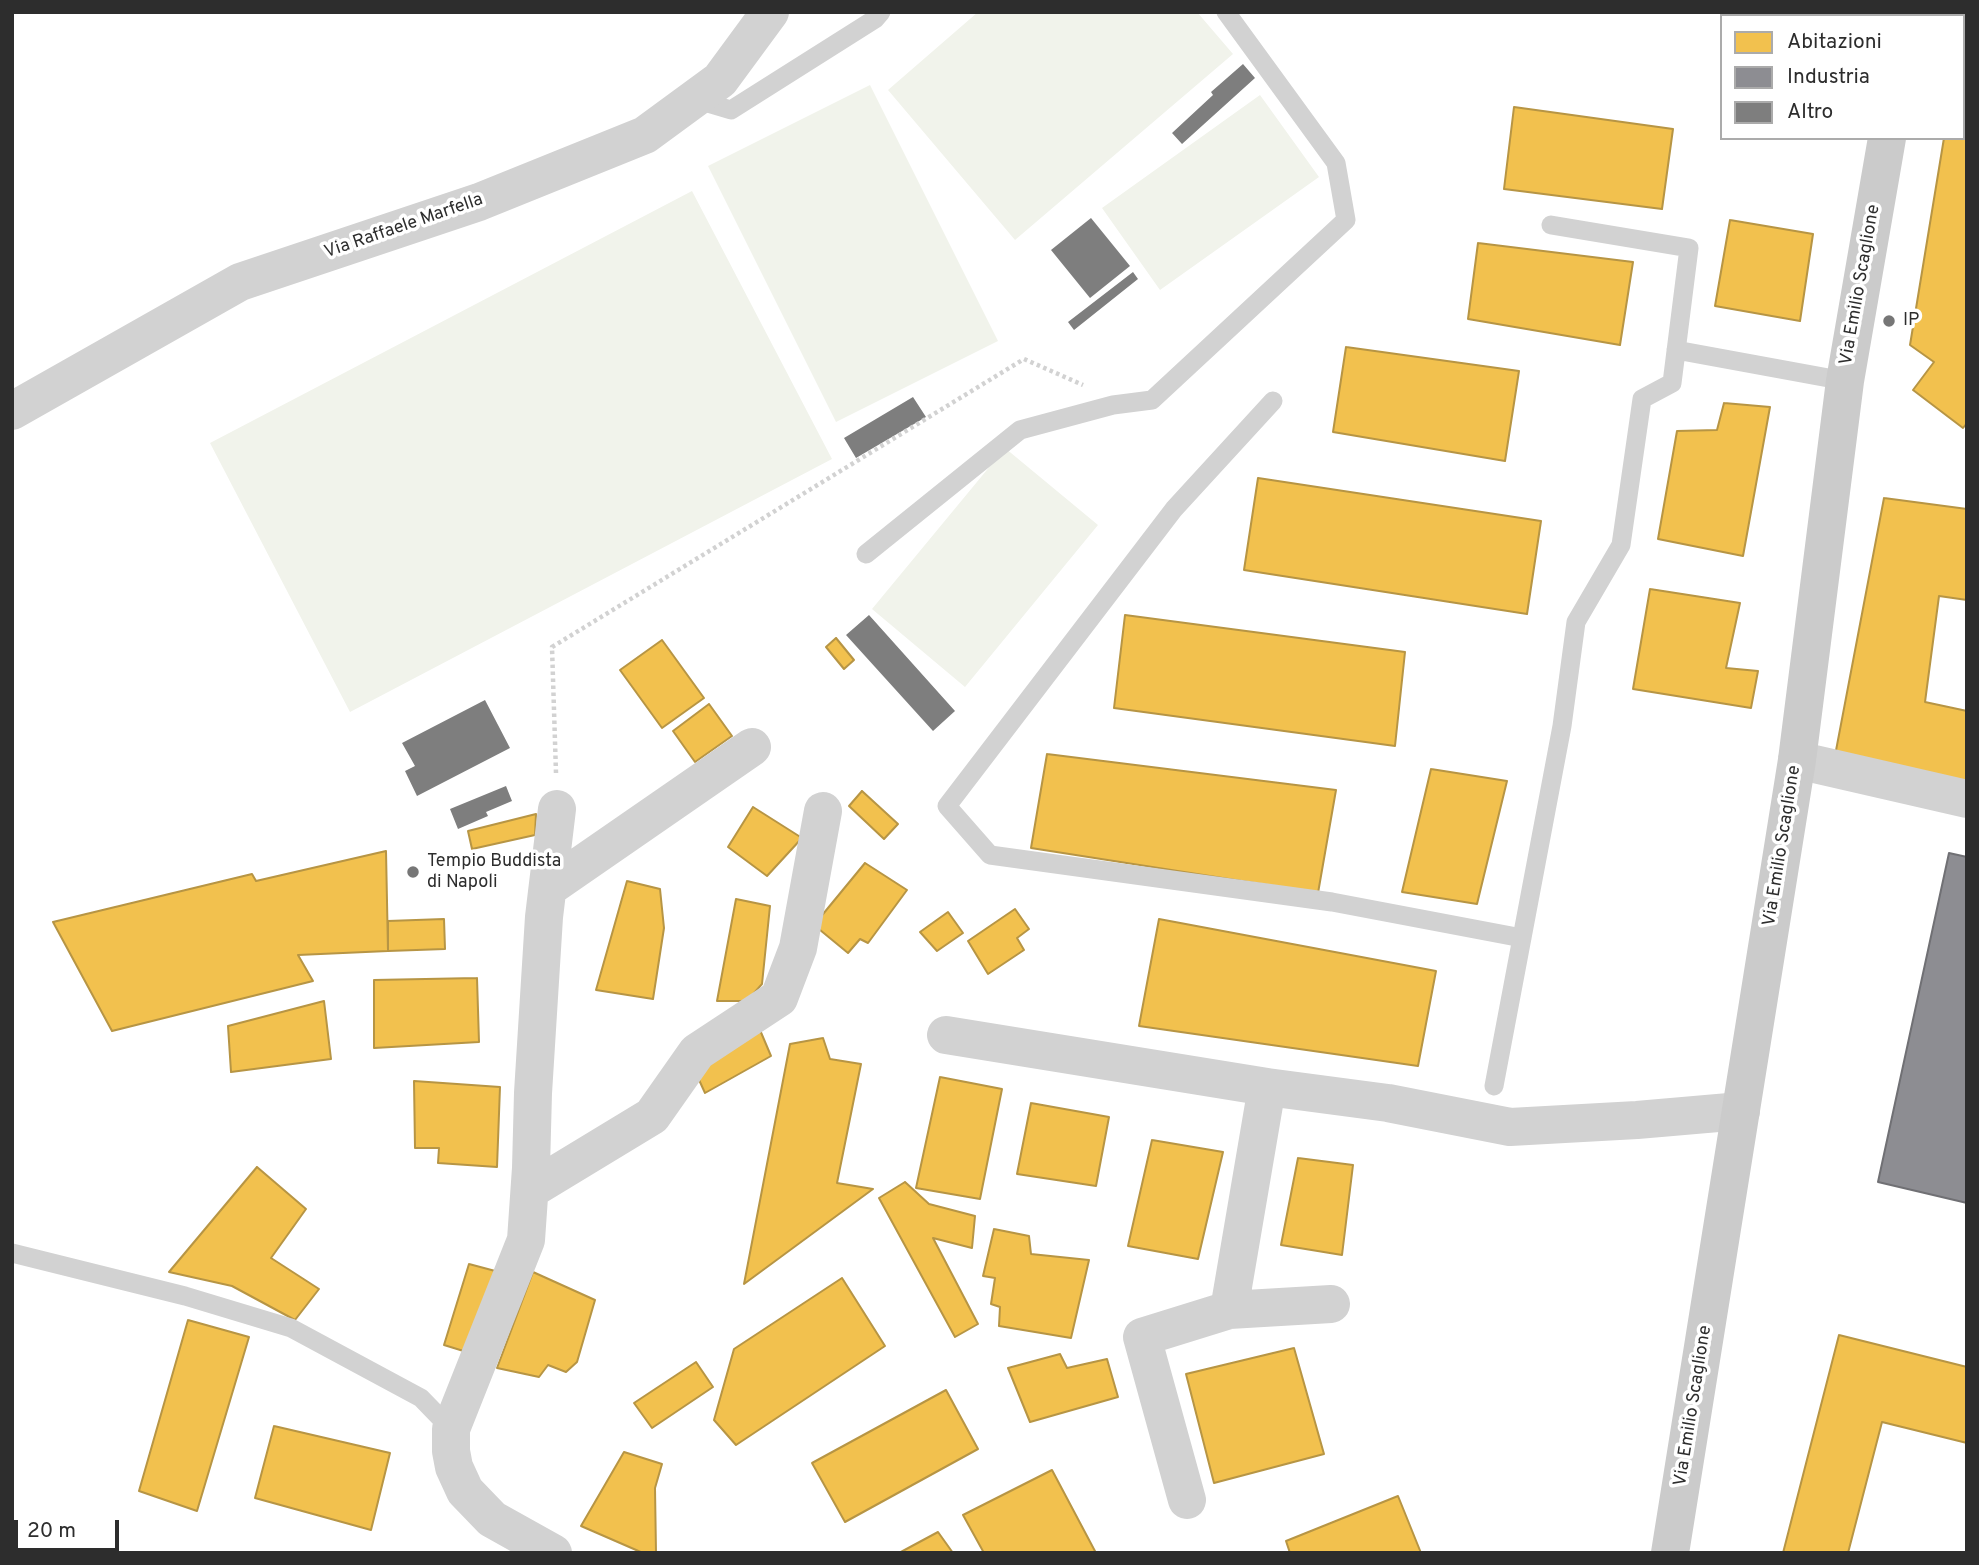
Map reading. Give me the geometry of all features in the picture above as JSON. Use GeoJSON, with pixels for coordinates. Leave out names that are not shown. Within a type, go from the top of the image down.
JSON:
{"type":"FeatureCollection","features":[{"type":"Feature","properties":{"kind":"main road","name":"Via Emilio Scaglione"},"geometry":{"type":"LineString","coordinates":[[1671,1553],[1797,760],[1845,381],[1887,140]]}},
{"type":"Feature","properties":{"kind":"street","name":"Via Raffaele Marfella"},"geometry":{"type":"LineString","coordinates":[[12,411],[240,282],[492,197],[645,135],[720,80],[770,12]]}},
{"type":"Feature","properties":{"kind":"street"},"geometry":{"type":"LineString","coordinates":[[548,888],[752,747]]}},
{"type":"Feature","properties":{"kind":"street"},"geometry":{"type":"LineString","coordinates":[[1797,760],[1967,799]]}},
{"type":"Feature","properties":{"kind":"street"},"geometry":{"type":"LineString","coordinates":[[553,1553],[492,1519],[465,1492],[454,1467],[451,1429],[526,1240],[533,1093],[556,809]]}},
{"type":"Feature","properties":{"kind":"street"},"geometry":{"type":"LineString","coordinates":[[530,1190],[652,1116],[697,1052],[779,998],[798,948],[823,811]]}},
{"type":"Feature","properties":{"kind":"street"},"geometry":{"type":"LineString","coordinates":[[946,1035],[1267,1087],[1388,1103],[1510,1127],[1741,1111]]}},
{"type":"Feature","properties":{"kind":"street"},"geometry":{"type":"LineString","coordinates":[[1229,1310],[1267,1087]]}},
{"type":"Feature","properties":{"kind":"street"},"geometry":{"type":"LineString","coordinates":[[1187,1500],[1142,1337],[1229,1310],[1331,1304]]}},
{"type":"Feature","properties":{"kind":"lane"},"geometry":{"type":"LineString","coordinates":[[694,99],[731,110],[875,19],[881,12]]}},
{"type":"Feature","properties":{"kind":"lane"},"geometry":{"type":"LineString","coordinates":[[866,554],[1020,430],[1113,405],[1152,400],[1346,219],[1336,163],[1226,12]]}},
{"type":"Feature","properties":{"kind":"lane"},"geometry":{"type":"LineString","coordinates":[[1494,1086],[1562,726],[1576,622],[1621,545],[1642,399],[1672,383],[1689,248],[1550,225]]}},
{"type":"Feature","properties":{"kind":"lane"},"geometry":{"type":"LineString","coordinates":[[1676,350],[1845,381]]}},
{"type":"Feature","properties":{"kind":"lane"},"geometry":{"type":"LineString","coordinates":[[1273,401],[1174,509],[947,806],[990,855],[1332,902],[1522,937]]}},
{"type":"Feature","properties":{"kind":"lane"},"geometry":{"type":"LineString","coordinates":[[12,1253],[185,1296],[291,1328],[421,1398],[451,1429]]}},
{"type":"Feature","properties":{"kind":"path"},"geometry":{"type":"LineString","coordinates":[[556,809],[552,648],[1024,359],[1077,380],[1113,405]]}},
{"type":"Feature","properties":{"kind":"shaded area"},"geometry":{"type":"Polygon","coordinates":[[[978,12],[1197,12],[1233,54],[1015,240],[888,90],[978,12]]]}},
{"type":"Feature","properties":{"kind":"shaded area"},"geometry":{"type":"Polygon","coordinates":[[[870,85],[998,341],[836,422],[708,166],[870,85]]]}},
{"type":"Feature","properties":{"kind":"shaded area"},"geometry":{"type":"Polygon","coordinates":[[[1260,95],[1319,177],[1160,290],[1102,208],[1260,95]]]}},
{"type":"Feature","properties":{"kind":"shaded area"},"geometry":{"type":"Polygon","coordinates":[[[692,191],[832,459],[350,712],[210,443],[692,191]]]}},
{"type":"Feature","properties":{"kind":"shaded area"},"geometry":{"type":"Polygon","coordinates":[[[1005,448],[1098,525],[965,687],[872,609],[1005,448]]]}},
{"type":"Feature","properties":{"kind":"building: Abitazioni"},"geometry":{"type":"Polygon","coordinates":[[[1967,12],[1967,423],[1963,428],[1913,390],[1934,362],[1910,345],[1944,140],[1965,140],[1967,12]]]}},
{"type":"Feature","properties":{"kind":"building: Abitazioni"},"geometry":{"type":"Polygon","coordinates":[[[1514,107],[1673,129],[1662,209],[1504,189],[1514,107]]]}},
{"type":"Feature","properties":{"kind":"building: Abitazioni"},"geometry":{"type":"Polygon","coordinates":[[[1730,220],[1813,234],[1800,321],[1715,306],[1730,220]]]}},
{"type":"Feature","properties":{"kind":"building: Abitazioni"},"geometry":{"type":"Polygon","coordinates":[[[1478,243],[1633,262],[1620,345],[1468,319],[1478,243]]]}},
{"type":"Feature","properties":{"kind":"building: Abitazioni"},"geometry":{"type":"Polygon","coordinates":[[[1346,347],[1519,371],[1505,461],[1333,432],[1346,347]]]}},
{"type":"Feature","properties":{"kind":"building: Abitazioni"},"geometry":{"type":"Polygon","coordinates":[[[1724,403],[1770,407],[1743,556],[1658,539],[1677,431],[1717,430],[1724,403]]]}},
{"type":"Feature","properties":{"kind":"building: Abitazioni"},"geometry":{"type":"Polygon","coordinates":[[[1258,478],[1541,521],[1527,614],[1244,570],[1258,478]]]}},
{"type":"Feature","properties":{"kind":"building: Abitazioni"},"geometry":{"type":"Polygon","coordinates":[[[1884,498],[1967,509],[1967,600],[1939,596],[1925,702],[1967,711],[1967,785],[1834,761],[1884,498]]]}},
{"type":"Feature","properties":{"kind":"building: Abitazioni"},"geometry":{"type":"Polygon","coordinates":[[[1650,589],[1740,603],[1726,668],[1758,671],[1751,708],[1633,689],[1650,589]]]}},
{"type":"Feature","properties":{"kind":"building: Abitazioni"},"geometry":{"type":"Polygon","coordinates":[[[1125,615],[1405,652],[1395,746],[1114,708],[1125,615]]]}},
{"type":"Feature","properties":{"kind":"building: Abitazioni"},"geometry":{"type":"Polygon","coordinates":[[[836,638],[854,660],[844,669],[826,647],[836,638]]]}},
{"type":"Feature","properties":{"kind":"building: Abitazioni"},"geometry":{"type":"Polygon","coordinates":[[[662,640],[704,698],[662,728],[620,670],[662,640]]]}},
{"type":"Feature","properties":{"kind":"building: Abitazioni"},"geometry":{"type":"Polygon","coordinates":[[[709,704],[732,736],[695,762],[673,731],[709,704]]]}},
{"type":"Feature","properties":{"kind":"building: Abitazioni"},"geometry":{"type":"Polygon","coordinates":[[[1047,754],[1336,790],[1318,893],[1031,848],[1047,754]]]}},
{"type":"Feature","properties":{"kind":"building: Abitazioni"},"geometry":{"type":"Polygon","coordinates":[[[1431,769],[1507,781],[1477,904],[1402,892],[1431,769]]]}},
{"type":"Feature","properties":{"kind":"building: Abitazioni"},"geometry":{"type":"Polygon","coordinates":[[[862,791],[898,824],[884,839],[849,806],[862,791]]]}},
{"type":"Feature","properties":{"kind":"building: Abitazioni"},"geometry":{"type":"Polygon","coordinates":[[[753,807],[802,838],[767,876],[728,847],[753,807]]]}},
{"type":"Feature","properties":{"kind":"building: Abitazioni"},"geometry":{"type":"Polygon","coordinates":[[[536,814],[535,835],[472,849],[468,831],[536,814]]]}},
{"type":"Feature","properties":{"kind":"building: Abitazioni"},"geometry":{"type":"Polygon","coordinates":[[[386,851],[388,951],[298,955],[313,981],[112,1031],[53,922],[252,874],[256,881],[386,851]]]}},
{"type":"Feature","properties":{"kind":"building: Abitazioni"},"geometry":{"type":"Polygon","coordinates":[[[865,863],[907,890],[868,943],[860,939],[848,953],[814,925],[865,863]]]}},
{"type":"Feature","properties":{"kind":"building: Abitazioni"},"geometry":{"type":"Polygon","coordinates":[[[627,881],[660,889],[664,928],[653,999],[596,990],[627,881]]]}},
{"type":"Feature","properties":{"kind":"building: Abitazioni"},"geometry":{"type":"Polygon","coordinates":[[[736,899],[770,906],[762,984],[747,1001],[717,1001],[736,899]]]}},
{"type":"Feature","properties":{"kind":"building: Abitazioni"},"geometry":{"type":"Polygon","coordinates":[[[1015,909],[1029,929],[1017,938],[1024,950],[988,974],[968,941],[1015,909]]]}},
{"type":"Feature","properties":{"kind":"building: Abitazioni"},"geometry":{"type":"Polygon","coordinates":[[[948,912],[963,933],[937,951],[920,932],[948,912]]]}},
{"type":"Feature","properties":{"kind":"building: Abitazioni"},"geometry":{"type":"Polygon","coordinates":[[[444,919],[445,949],[388,951],[388,921],[444,919]]]}},
{"type":"Feature","properties":{"kind":"building: Abitazioni"},"geometry":{"type":"Polygon","coordinates":[[[1159,919],[1436,971],[1418,1066],[1139,1026],[1159,919]]]}},
{"type":"Feature","properties":{"kind":"building: Abitazioni"},"geometry":{"type":"Polygon","coordinates":[[[477,978],[479,1042],[374,1048],[374,980],[477,978]]]}},
{"type":"Feature","properties":{"kind":"building: Abitazioni"},"geometry":{"type":"Polygon","coordinates":[[[324,1001],[331,1059],[231,1072],[228,1026],[324,1001]]]}},
{"type":"Feature","properties":{"kind":"building: Abitazioni"},"geometry":{"type":"Polygon","coordinates":[[[760,1030],[771,1056],[705,1093],[695,1071],[760,1030]]]}},
{"type":"Feature","properties":{"kind":"building: Abitazioni"},"geometry":{"type":"Polygon","coordinates":[[[823,1038],[830,1059],[861,1064],[837,1183],[873,1189],[744,1284],[790,1044],[823,1038]]]}},
{"type":"Feature","properties":{"kind":"building: Abitazioni"},"geometry":{"type":"Polygon","coordinates":[[[940,1077],[1002,1089],[980,1199],[916,1188],[940,1077]]]}},
{"type":"Feature","properties":{"kind":"building: Abitazioni"},"geometry":{"type":"Polygon","coordinates":[[[414,1081],[500,1087],[497,1167],[438,1163],[439,1148],[415,1148],[414,1081]]]}},
{"type":"Feature","properties":{"kind":"building: Abitazioni"},"geometry":{"type":"Polygon","coordinates":[[[1031,1103],[1109,1117],[1096,1186],[1017,1174],[1031,1103]]]}},
{"type":"Feature","properties":{"kind":"building: Abitazioni"},"geometry":{"type":"Polygon","coordinates":[[[1152,1140],[1223,1152],[1198,1259],[1128,1246],[1152,1140]]]}},
{"type":"Feature","properties":{"kind":"building: Abitazioni"},"geometry":{"type":"Polygon","coordinates":[[[1298,1158],[1353,1165],[1342,1255],[1281,1245],[1298,1158]]]}},
{"type":"Feature","properties":{"kind":"building: Abitazioni"},"geometry":{"type":"Polygon","coordinates":[[[257,1167],[306,1209],[271,1258],[319,1289],[295,1320],[232,1286],[169,1272],[257,1167]]]}},
{"type":"Feature","properties":{"kind":"building: Abitazioni"},"geometry":{"type":"Polygon","coordinates":[[[905,1182],[929,1204],[975,1216],[972,1248],[933,1238],[978,1324],[955,1337],[879,1198],[905,1182]]]}},
{"type":"Feature","properties":{"kind":"building: Abitazioni"},"geometry":{"type":"Polygon","coordinates":[[[994,1229],[1029,1236],[1031,1254],[1089,1260],[1071,1338],[999,1326],[1000,1307],[991,1304],[995,1278],[983,1276],[994,1229]]]}},
{"type":"Feature","properties":{"kind":"building: Abitazioni"},"geometry":{"type":"Polygon","coordinates":[[[469,1264],[499,1272],[470,1353],[444,1345],[469,1264]]]}},
{"type":"Feature","properties":{"kind":"building: Abitazioni"},"geometry":{"type":"Polygon","coordinates":[[[533,1272],[595,1300],[577,1362],[566,1372],[548,1365],[539,1377],[497,1368],[533,1272]]]}},
{"type":"Feature","properties":{"kind":"building: Abitazioni"},"geometry":{"type":"Polygon","coordinates":[[[842,1278],[885,1346],[736,1445],[714,1420],[734,1349],[842,1278]]]}},
{"type":"Feature","properties":{"kind":"building: Abitazioni"},"geometry":{"type":"Polygon","coordinates":[[[188,1320],[249,1337],[197,1511],[139,1491],[188,1320]]]}},
{"type":"Feature","properties":{"kind":"building: Abitazioni"},"geometry":{"type":"Polygon","coordinates":[[[1839,1335],[1967,1367],[1967,1443],[1882,1422],[1848,1553],[1783,1553],[1839,1335]]]}},
{"type":"Feature","properties":{"kind":"building: Abitazioni"},"geometry":{"type":"Polygon","coordinates":[[[1294,1348],[1324,1454],[1214,1483],[1186,1374],[1294,1348]]]}},
{"type":"Feature","properties":{"kind":"building: Abitazioni"},"geometry":{"type":"Polygon","coordinates":[[[1060,1354],[1067,1368],[1107,1359],[1118,1397],[1030,1422],[1008,1368],[1060,1354]]]}},
{"type":"Feature","properties":{"kind":"building: Abitazioni"},"geometry":{"type":"Polygon","coordinates":[[[696,1362],[713,1387],[652,1428],[634,1403],[696,1362]]]}},
{"type":"Feature","properties":{"kind":"building: Abitazioni"},"geometry":{"type":"Polygon","coordinates":[[[946,1390],[978,1449],[845,1522],[812,1463],[946,1390]]]}},
{"type":"Feature","properties":{"kind":"building: Abitazioni"},"geometry":{"type":"Polygon","coordinates":[[[274,1426],[390,1453],[371,1530],[255,1498],[274,1426]]]}},
{"type":"Feature","properties":{"kind":"building: Abitazioni"},"geometry":{"type":"Polygon","coordinates":[[[624,1452],[662,1464],[655,1488],[656,1553],[643,1553],[581,1526],[624,1452]]]}},
{"type":"Feature","properties":{"kind":"building: Abitazioni"},"geometry":{"type":"Polygon","coordinates":[[[1052,1470],[1096,1553],[984,1553],[963,1515],[1052,1470]]]}},
{"type":"Feature","properties":{"kind":"building: Abitazioni"},"geometry":{"type":"Polygon","coordinates":[[[1398,1496],[1421,1553],[1290,1553],[1286,1541],[1398,1496]]]}},
{"type":"Feature","properties":{"kind":"building: Abitazioni"},"geometry":{"type":"Polygon","coordinates":[[[938,1532],[953,1553],[899,1553],[938,1532]]]}},
{"type":"Feature","properties":{"kind":"building: Industria"},"geometry":{"type":"Polygon","coordinates":[[[1949,853],[1967,857],[1967,1203],[1878,1182],[1949,853]]]}},
{"type":"Feature","properties":{"kind":"building: Altro"},"geometry":{"type":"Polygon","coordinates":[[[1243,64],[1255,78],[1182,144],[1172,133],[1213,95],[1211,92],[1243,64]]]}},
{"type":"Feature","properties":{"kind":"building: Altro"},"geometry":{"type":"Polygon","coordinates":[[[1091,218],[1130,266],[1090,298],[1051,250],[1091,218]]]}},
{"type":"Feature","properties":{"kind":"building: Altro"},"geometry":{"type":"Polygon","coordinates":[[[1133,272],[1138,279],[1074,330],[1068,322],[1133,272]]]}},
{"type":"Feature","properties":{"kind":"building: Altro"},"geometry":{"type":"Polygon","coordinates":[[[913,397],[926,417],[856,458],[844,438],[913,397]]]}},
{"type":"Feature","properties":{"kind":"building: Altro"},"geometry":{"type":"Polygon","coordinates":[[[869,615],[955,711],[933,731],[846,635],[869,615]]]}},
{"type":"Feature","properties":{"kind":"building: Altro"},"geometry":{"type":"Polygon","coordinates":[[[485,700],[510,748],[417,796],[405,771],[415,766],[402,743],[485,700]]]}},
{"type":"Feature","properties":{"kind":"building: Altro"},"geometry":{"type":"Polygon","coordinates":[[[506,786],[512,801],[486,812],[488,816],[458,829],[450,809],[506,786]]]}},
{"type":"Feature","properties":{"kind":"place","name":"IP"},"geometry":{"type":"Point","coordinates":[1889,321]}},
{"type":"Feature","properties":{"kind":"place","name":"Tempio Buddista di Napoli"},"geometry":{"type":"Point","coordinates":[413,872]}}]}
